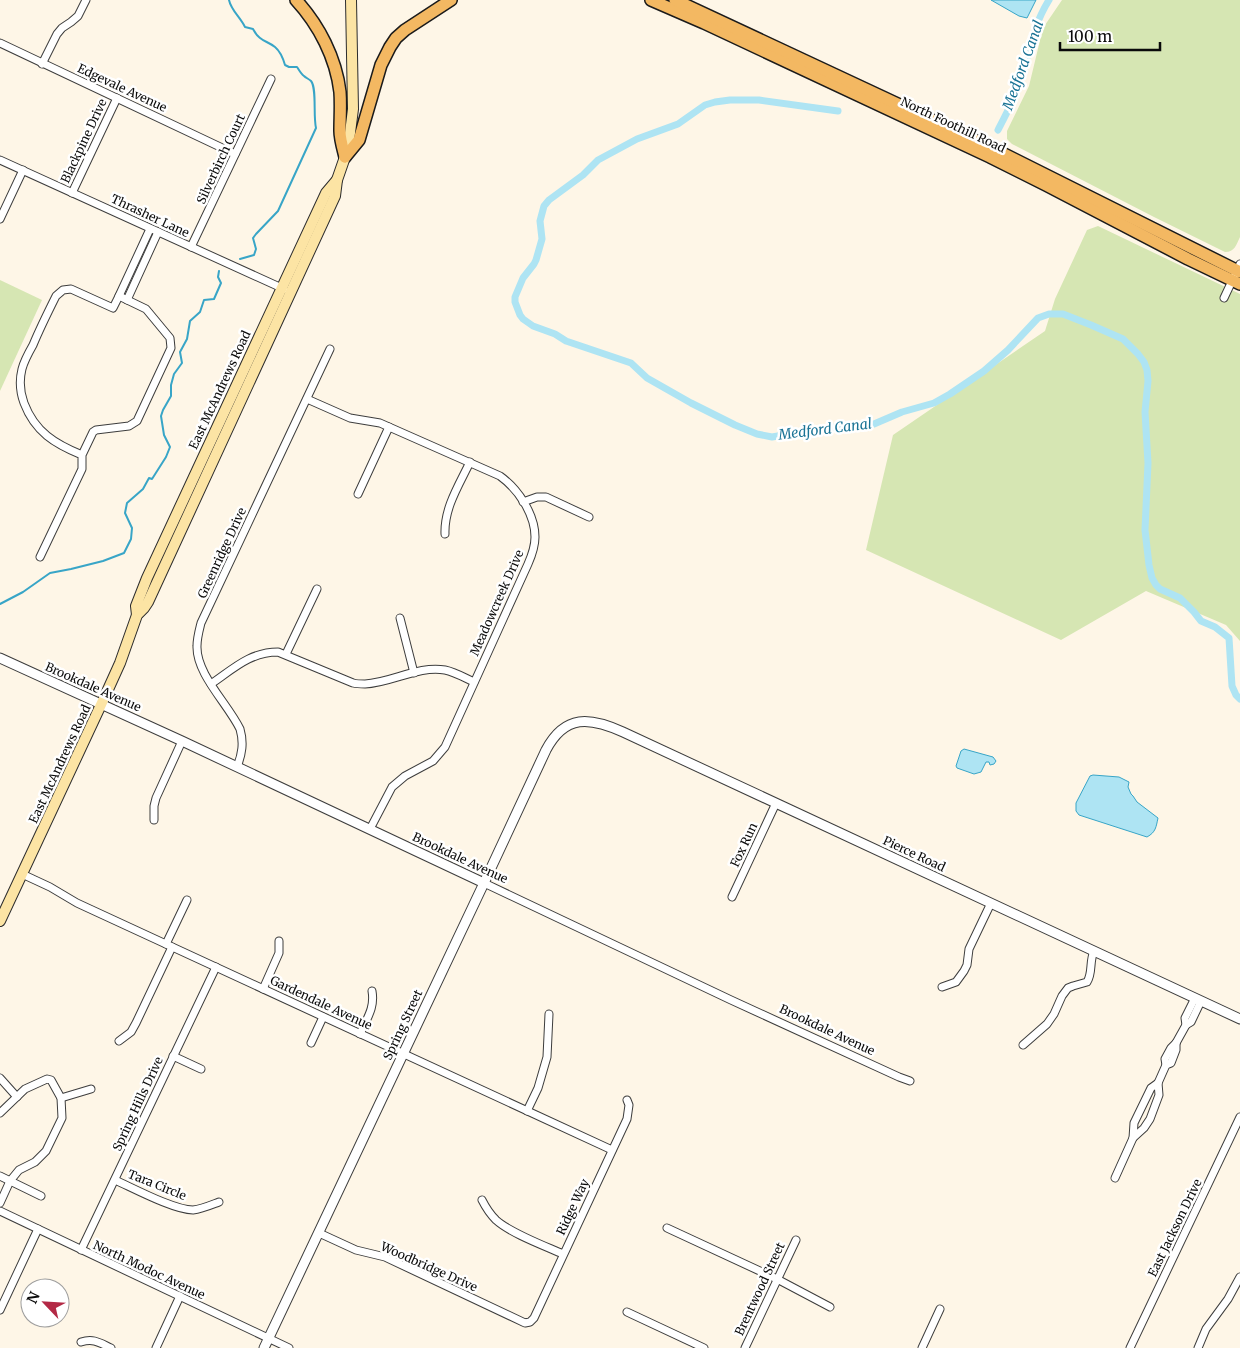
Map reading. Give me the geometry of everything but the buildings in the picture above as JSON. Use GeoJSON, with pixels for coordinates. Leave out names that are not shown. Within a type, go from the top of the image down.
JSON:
{"type":"FeatureCollection","features":[{"type":"Feature","properties":{"kind":"main road"},"geometry":{"type":"LineString","coordinates":[[296,0],[314,22],[334,64],[340,90],[340,132],[345,157]]}},
{"type":"Feature","properties":{"kind":"main road","name":"East McAndrews Road"},"geometry":{"type":"LineString","coordinates":[[0,921],[102,705],[138,615],[148,602],[335,196],[337,180],[349,141],[353,109],[351,0]]}},
{"type":"Feature","properties":{"kind":"main road"},"geometry":{"type":"LineString","coordinates":[[345,157],[359,140],[381,66],[396,38],[451,0]]}},
{"type":"Feature","properties":{"kind":"main road","name":"North Foothill Road"},"geometry":{"type":"LineString","coordinates":[[650,0],[704,23],[990,157],[1188,259],[1238,274]]}},
{"type":"Feature","properties":{"kind":"main road","name":"North Foothill Road"},"geometry":{"type":"LineString","coordinates":[[675,0],[994,150],[1238,274]]}},
{"type":"Feature","properties":{"kind":"main road","name":"East McAndrews Road"},"geometry":{"type":"LineString","coordinates":[[138,615],[136,606],[147,578],[326,193],[337,180]]}},
{"type":"Feature","properties":{"kind":"street"},"geometry":{"type":"LineString","coordinates":[[42,64],[57,34],[78,16],[86,0]]}},
{"type":"Feature","properties":{"kind":"street","name":"Edgevale Avenue"},"geometry":{"type":"LineString","coordinates":[[0,43],[235,154]]}},
{"type":"Feature","properties":{"kind":"street","name":"Silverbirch Court"},"geometry":{"type":"LineString","coordinates":[[191,248],[271,79]]}},
{"type":"Feature","properties":{"kind":"street","name":"Blackpine Drive"},"geometry":{"type":"LineString","coordinates":[[72,192],[117,98]]}},
{"type":"Feature","properties":{"kind":"street","name":"Thrasher Lane"},"geometry":{"type":"LineString","coordinates":[[0,160],[191,248],[292,292]]}},
{"type":"Feature","properties":{"kind":"street"},"geometry":{"type":"LineString","coordinates":[[0,219],[23,170]]}},
{"type":"Feature","properties":{"kind":"street"},"geometry":{"type":"LineString","coordinates":[[82,456],[53,441],[35,424],[28,413],[21,395],[22,368],[56,296],[63,290],[71,289],[113,308],[150,229]]}},
{"type":"Feature","properties":{"kind":"street"},"geometry":{"type":"LineString","coordinates":[[127,300],[158,232]]}},
{"type":"Feature","properties":{"kind":"street"},"geometry":{"type":"LineString","coordinates":[[1224,298],[1238,274]]}},
{"type":"Feature","properties":{"kind":"street"},"geometry":{"type":"LineString","coordinates":[[40,557],[82,469],[82,456],[93,432],[129,426],[137,420],[171,348],[170,338],[146,308],[119,296]]}},
{"type":"Feature","properties":{"kind":"street","name":"Greenridge Drive"},"geometry":{"type":"LineString","coordinates":[[237,767],[243,748],[240,729],[198,660],[196,647],[201,623],[330,349]]}},
{"type":"Feature","properties":{"kind":"street","name":"Meadowcreek Drive"},"geometry":{"type":"LineString","coordinates":[[307,399],[350,418],[373,421],[389,427],[500,476],[524,502],[534,526],[534,550],[445,746],[433,761],[392,786],[370,829]]}},
{"type":"Feature","properties":{"kind":"street"},"geometry":{"type":"LineString","coordinates":[[358,494],[389,427]]}},
{"type":"Feature","properties":{"kind":"street"},"geometry":{"type":"LineString","coordinates":[[445,534],[444,526],[448,509],[470,462]]}},
{"type":"Feature","properties":{"kind":"street"},"geometry":{"type":"LineString","coordinates":[[524,502],[537,497],[546,497],[589,517]]}},
{"type":"Feature","properties":{"kind":"street"},"geometry":{"type":"LineString","coordinates":[[286,654],[317,589]]}},
{"type":"Feature","properties":{"kind":"street"},"geometry":{"type":"LineString","coordinates":[[400,618],[414,673]]}},
{"type":"Feature","properties":{"kind":"street"},"geometry":{"type":"LineString","coordinates":[[211,684],[256,655],[268,652],[286,654],[353,683],[378,682],[414,673],[436,670],[446,670],[474,682]]}},
{"type":"Feature","properties":{"kind":"street","name":"Brookdale Avenue"},"geometry":{"type":"LineString","coordinates":[[0,658],[182,741],[740,1004],[910,1081]]}},
{"type":"Feature","properties":{"kind":"street","name":"Pierce Road"},"geometry":{"type":"LineString","coordinates":[[576,723],[585,721],[605,724],[1240,1020]]}},
{"type":"Feature","properties":{"kind":"street","name":"Spring Street"},"geometry":{"type":"LineString","coordinates":[[264,1348],[550,742],[562,729],[576,723]]}},
{"type":"Feature","properties":{"kind":"street"},"geometry":{"type":"LineString","coordinates":[[154,820],[156,798],[182,741]]}},
{"type":"Feature","properties":{"kind":"street","name":"Fox Run"},"geometry":{"type":"LineString","coordinates":[[732,897],[776,803]]}},
{"type":"Feature","properties":{"kind":"street","name":"Gardendale Avenue"},"geometry":{"type":"LineString","coordinates":[[22,874],[50,887],[77,903],[612,1150]]}},
{"type":"Feature","properties":{"kind":"street"},"geometry":{"type":"LineString","coordinates":[[119,1041],[131,1032],[136,1024],[187,900]]}},
{"type":"Feature","properties":{"kind":"street"},"geometry":{"type":"LineString","coordinates":[[942,987],[956,982],[964,971],[970,949],[991,904]]}},
{"type":"Feature","properties":{"kind":"street"},"geometry":{"type":"LineString","coordinates":[[263,989],[279,952],[278,941]]}},
{"type":"Feature","properties":{"kind":"street"},"geometry":{"type":"LineString","coordinates":[[1023,1046],[1047,1024],[1068,988],[1087,982],[1090,978],[1091,957],[1094,951]]}},
{"type":"Feature","properties":{"kind":"street","name":"Spring Hills Drive"},"geometry":{"type":"LineString","coordinates":[[81,1250],[216,967]]}},
{"type":"Feature","properties":{"kind":"street"},"geometry":{"type":"LineString","coordinates":[[360,1034],[372,1008],[374,1000],[372,991]]}},
{"type":"Feature","properties":{"kind":"street"},"geometry":{"type":"LineString","coordinates":[[1133,1138],[1144,1128],[1150,1118],[1159,1095],[1158,1083],[1166,1065],[1170,1063],[1176,1050],[1176,1043],[1186,1024],[1192,1022],[1198,1000]]}},
{"type":"Feature","properties":{"kind":"street"},"geometry":{"type":"LineString","coordinates":[[527,1111],[538,1088],[547,1057],[549,1014]]}},
{"type":"Feature","properties":{"kind":"street"},"geometry":{"type":"LineString","coordinates":[[311,1043],[323,1016]]}},
{"type":"Feature","properties":{"kind":"street"},"geometry":{"type":"LineString","coordinates":[[173,1056],[202,1069]]}},
{"type":"Feature","properties":{"kind":"street"},"geometry":{"type":"LineString","coordinates":[[0,1078],[17,1097]]}},
{"type":"Feature","properties":{"kind":"street"},"geometry":{"type":"LineString","coordinates":[[0,1113],[25,1089],[47,1079],[51,1080],[61,1098],[62,1118],[46,1151],[34,1162],[19,1170],[10,1181],[0,1203]]}},
{"type":"Feature","properties":{"kind":"street"},"geometry":{"type":"LineString","coordinates":[[1115,1178],[1133,1138],[1134,1123],[1151,1088],[1158,1083]]}},
{"type":"Feature","properties":{"kind":"street"},"geometry":{"type":"LineString","coordinates":[[61,1098],[92,1089]]}},
{"type":"Feature","properties":{"kind":"street","name":"Ridge Way"},"geometry":{"type":"LineString","coordinates":[[530,1322],[534,1318],[627,1119],[629,1105],[627,1100]]}},
{"type":"Feature","properties":{"kind":"street","name":"East Jackson Drive"},"geometry":{"type":"LineString","coordinates":[[1130,1348],[1240,1117]]}},
{"type":"Feature","properties":{"kind":"street"},"geometry":{"type":"LineString","coordinates":[[0,1176],[41,1196]]}},
{"type":"Feature","properties":{"kind":"street","name":"Tara Circle"},"geometry":{"type":"LineString","coordinates":[[114,1180],[160,1200],[191,1210],[220,1202]]}},
{"type":"Feature","properties":{"kind":"street"},"geometry":{"type":"LineString","coordinates":[[482,1200],[488,1212],[498,1222],[563,1254]]}},
{"type":"Feature","properties":{"kind":"street","name":"North Modoc Avenue"},"geometry":{"type":"LineString","coordinates":[[0,1211],[289,1348]]}},
{"type":"Feature","properties":{"kind":"street"},"geometry":{"type":"LineString","coordinates":[[667,1228],[778,1279],[830,1307]]}},
{"type":"Feature","properties":{"kind":"street"},"geometry":{"type":"LineString","coordinates":[[0,1310],[38,1229]]}},
{"type":"Feature","properties":{"kind":"street","name":"Woodbridge Drive"},"geometry":{"type":"LineString","coordinates":[[319,1233],[356,1250],[384,1257],[525,1323],[530,1322]]}},
{"type":"Feature","properties":{"kind":"street","name":"Brentwood Street"},"geometry":{"type":"LineString","coordinates":[[745,1348],[796,1240]]}},
{"type":"Feature","properties":{"kind":"street"},"geometry":{"type":"LineString","coordinates":[[1198,1348],[1206,1329],[1228,1300],[1240,1277]]}},
{"type":"Feature","properties":{"kind":"street"},"geometry":{"type":"LineString","coordinates":[[156,1348],[180,1296]]}},
{"type":"Feature","properties":{"kind":"street"},"geometry":{"type":"LineString","coordinates":[[922,1347],[940,1309]]}},
{"type":"Feature","properties":{"kind":"street"},"geometry":{"type":"LineString","coordinates":[[627,1312],[704,1348]]}},
{"type":"Feature","properties":{"kind":"street"},"geometry":{"type":"LineString","coordinates":[[81,1342],[89,1339],[95,1340],[111,1348]]}},
{"type":"Feature","properties":{"kind":"green space"},"geometry":{"type":"Polygon","coordinates":[[[1062,0],[1240,0],[1240,237],[1233,249],[1225,252],[1012,144],[1007,139],[1007,131],[1029,86],[1043,28],[1062,0]]]}},
{"type":"Feature","properties":{"kind":"green space"},"geometry":{"type":"Polygon","coordinates":[[[1098,226],[1240,294],[1240,641],[1226,625],[1146,591],[1061,640],[866,550],[893,435],[1045,331],[1055,299],[1087,230],[1098,226]]]}},
{"type":"Feature","properties":{"kind":"green space"},"geometry":{"type":"Polygon","coordinates":[[[0,280],[42,300],[0,391],[0,280]]]}},
{"type":"Feature","properties":{"kind":"water"},"geometry":{"type":"Polygon","coordinates":[[[991,0],[1036,0],[1027,18],[1019,16],[991,0]]]}},
{"type":"Feature","properties":{"kind":"water"},"geometry":{"type":"Polygon","coordinates":[[[964,749],[993,757],[996,761],[990,765],[989,762],[986,762],[981,772],[974,774],[957,768],[961,751],[964,749]]]}},
{"type":"Feature","properties":{"kind":"water"},"geometry":{"type":"Polygon","coordinates":[[[1090,776],[1119,777],[1129,782],[1128,787],[1137,802],[1158,818],[1152,833],[1147,837],[1079,815],[1076,811],[1076,803],[1090,776]]]}},
{"type":"Feature","properties":{"kind":"waterway"},"geometry":{"type":"LineString","coordinates":[[229,0],[245,27],[253,29],[261,39],[277,49],[282,55],[285,65],[297,67],[311,81],[314,90],[316,128],[278,211],[253,238],[256,249],[254,255],[240,259]]}},
{"type":"Feature","properties":{"kind":"waterway","name":"Medford Canal"},"geometry":{"type":"LineString","coordinates":[[998,130],[1018,88],[1036,27],[1049,0]]}},
{"type":"Feature","properties":{"kind":"waterway","name":"Medford Canal"},"geometry":{"type":"LineString","coordinates":[[838,111],[759,100],[715,102],[705,105],[678,124],[637,139],[598,160],[583,175],[549,200],[544,206],[540,221],[542,239],[536,260],[523,278],[515,297],[520,315],[533,326],[555,334],[566,341],[631,363],[647,378],[735,425],[757,434],[772,437],[824,428],[874,424],[902,412],[934,403],[984,371],[1008,350],[1038,318],[1049,314],[1063,314],[1123,339],[1138,354],[1147,370],[1148,381],[1145,412],[1148,463],[1145,530],[1152,578],[1160,589],[1180,598],[1201,621],[1215,627],[1229,638],[1232,686],[1240,699]]}},
{"type":"Feature","properties":{"kind":"waterway"},"geometry":{"type":"LineString","coordinates":[[0,604],[23,592],[50,573],[103,561],[124,553],[131,539],[132,528],[125,513],[127,503],[143,489],[149,478],[152,479],[170,447],[164,435],[161,416],[171,396],[174,374],[182,363],[180,352],[187,339],[190,321],[200,312],[204,300],[214,299],[221,283],[218,277],[219,271]]}}]}
